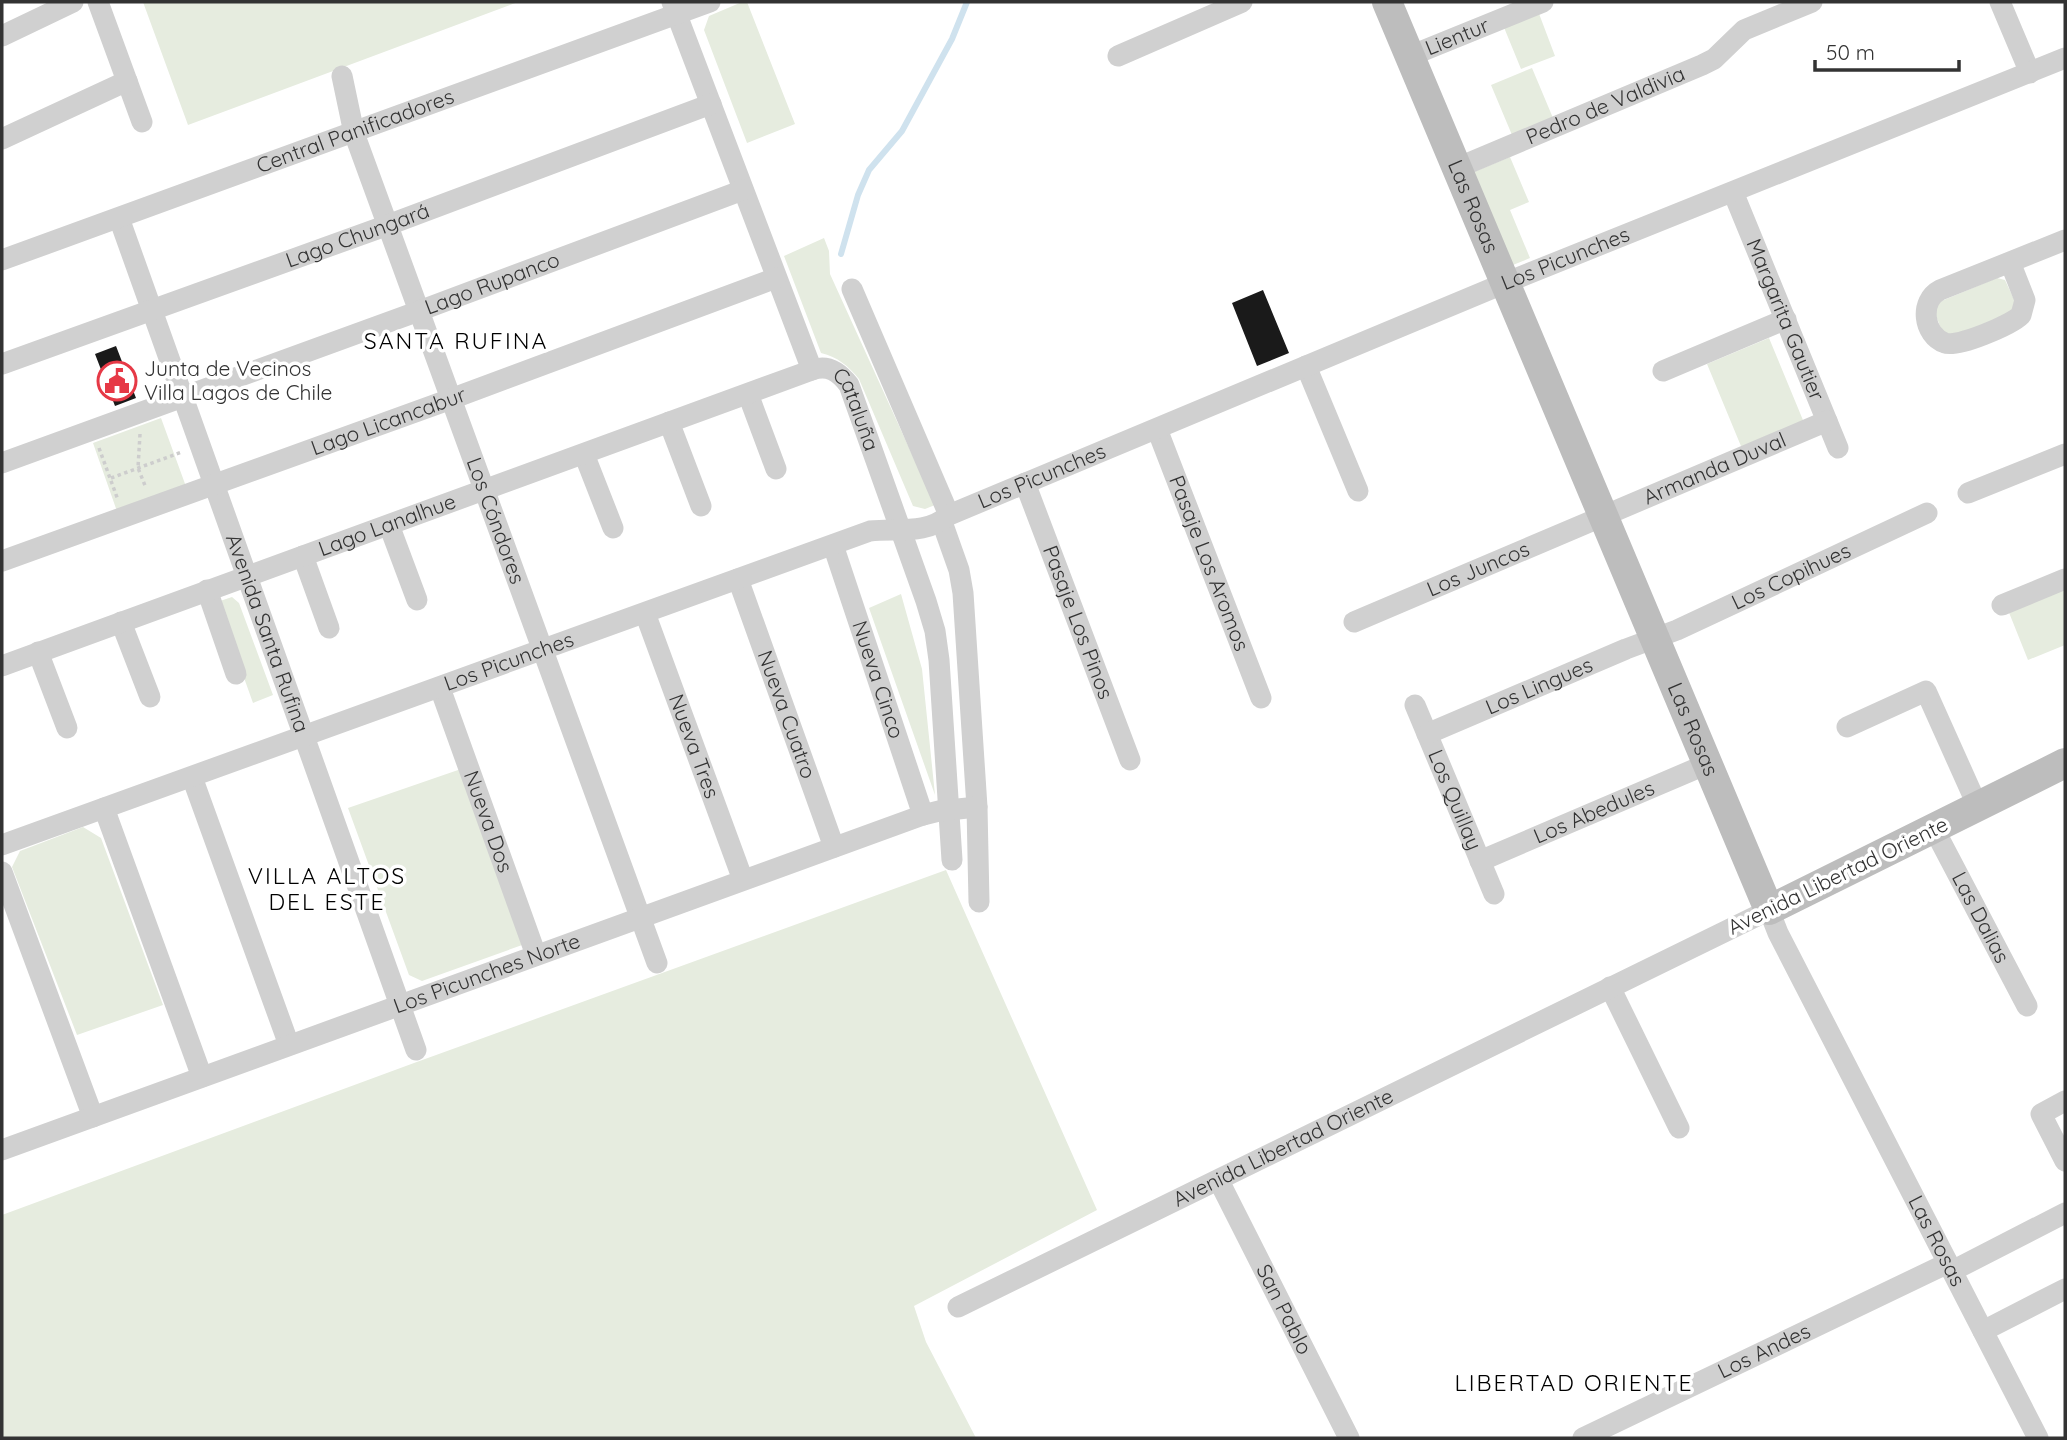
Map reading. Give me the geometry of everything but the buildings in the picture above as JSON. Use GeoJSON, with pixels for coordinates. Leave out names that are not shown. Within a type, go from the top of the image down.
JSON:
{"type":"FeatureCollection","features":[{"type":"Feature","properties":{"kind":"main road","name":"Las Rosas"},"geometry":{"type":"LineString","coordinates":[[1387,2],[1769,910]]}},
{"type":"Feature","properties":{"kind":"main road","name":"Avenida Libertad Oriente"},"geometry":{"type":"LineString","coordinates":[[1769,910],[2065,763]]}},
{"type":"Feature","properties":{"kind":"street"},"geometry":{"type":"LineString","coordinates":[[2,36],[73,2]]}},
{"type":"Feature","properties":{"kind":"street"},"geometry":{"type":"LineString","coordinates":[[98,2],[142,122]]}},
{"type":"Feature","properties":{"kind":"street","name":"Central Panificadores"},"geometry":{"type":"LineString","coordinates":[[2,260],[354,133],[674,8],[710,2]]}},
{"type":"Feature","properties":{"kind":"street"},"geometry":{"type":"LineString","coordinates":[[1118,56],[1242,2]]}},
{"type":"Feature","properties":{"kind":"street","name":"Lientur"},"geometry":{"type":"LineString","coordinates":[[1410,56],[1543,2]]}},
{"type":"Feature","properties":{"kind":"street","name":"Pedro de Valdivia"},"geometry":{"type":"LineString","coordinates":[[1457,168],[1709,62],[1744,30],[1812,2]]}},
{"type":"Feature","properties":{"kind":"street"},"geometry":{"type":"LineString","coordinates":[[2000,2],[2030,73]]}},
{"type":"Feature","properties":{"kind":"street","name":"Cataluña"},"geometry":{"type":"LineString","coordinates":[[674,8],[812,370],[820,367],[830,369],[841,374],[849,385],[902,529],[935,631],[952,860]]}},
{"type":"Feature","properties":{"kind":"street","name":"Los Picunches"},"geometry":{"type":"LineString","coordinates":[[2,845],[870,531],[925,528],[1025,483],[1505,283],[2065,58]]}},
{"type":"Feature","properties":{"kind":"street","name":"Los Cóndores"},"geometry":{"type":"LineString","coordinates":[[342,76],[354,133],[657,963]]}},
{"type":"Feature","properties":{"kind":"street"},"geometry":{"type":"LineString","coordinates":[[2,139],[127,81]]}},
{"type":"Feature","properties":{"kind":"street","name":"Lago Chungará"},"geometry":{"type":"LineString","coordinates":[[2,364],[388,225],[711,104]]}},
{"type":"Feature","properties":{"kind":"street","name":"Lago Rupanco"},"geometry":{"type":"LineString","coordinates":[[2,463],[743,190]]}},
{"type":"Feature","properties":{"kind":"street","name":"Margarita Gautier"},"geometry":{"type":"LineString","coordinates":[[1733,192],[1838,448]]}},
{"type":"Feature","properties":{"kind":"street","name":"Avenida Santa Rufina"},"geometry":{"type":"LineString","coordinates":[[119,218],[416,1050]]}},
{"type":"Feature","properties":{"kind":"street"},"geometry":{"type":"LineString","coordinates":[[2010,262],[2025,300],[2021,315],[2013,321],[1958,344],[1947,344],[1937,339],[1926,316],[1926,305],[1931,296],[2010,262],[2065,240]]}},
{"type":"Feature","properties":{"kind":"street","name":"Lago Licancabur"},"geometry":{"type":"LineString","coordinates":[[2,561],[776,278]]}},
{"type":"Feature","properties":{"kind":"street"},"geometry":{"type":"LineString","coordinates":[[852,289],[945,519],[959,570],[963,593],[976,807],[979,902]]}},
{"type":"Feature","properties":{"kind":"street"},"geometry":{"type":"LineString","coordinates":[[1663,371],[1786,319]]}},
{"type":"Feature","properties":{"kind":"street"},"geometry":{"type":"LineString","coordinates":[[1306,366],[1358,491]]}},
{"type":"Feature","properties":{"kind":"street","name":"Lago Lanalhue"},"geometry":{"type":"LineString","coordinates":[[2,666],[812,370]]}},
{"type":"Feature","properties":{"kind":"street"},"geometry":{"type":"LineString","coordinates":[[748,394],[776,469]]}},
{"type":"Feature","properties":{"kind":"street","name":"Armanda Duval"},"geometry":{"type":"LineString","coordinates":[[1603,516],[1827,421]]}},
{"type":"Feature","properties":{"kind":"street"},"geometry":{"type":"LineString","coordinates":[[670,422],[701,506]]}},
{"type":"Feature","properties":{"kind":"street","name":"Pasaje Los Aromos"},"geometry":{"type":"LineString","coordinates":[[1157,429],[1261,698]]}},
{"type":"Feature","properties":{"kind":"street"},"geometry":{"type":"LineString","coordinates":[[584,454],[613,528]]}},
{"type":"Feature","properties":{"kind":"street"},"geometry":{"type":"LineString","coordinates":[[1968,493],[2065,454]]}},
{"type":"Feature","properties":{"kind":"street","name":"Pasaje Los Pinos"},"geometry":{"type":"LineString","coordinates":[[1025,483],[1129,760]]}},
{"type":"Feature","properties":{"kind":"street","name":"Los Copihues"},"geometry":{"type":"LineString","coordinates":[[1654,639],[1927,513]]}},
{"type":"Feature","properties":{"kind":"street","name":"Los Juncos"},"geometry":{"type":"LineString","coordinates":[[1354,622],[1603,516]]}},
{"type":"Feature","properties":{"kind":"street"},"geometry":{"type":"LineString","coordinates":[[389,525],[417,600]]}},
{"type":"Feature","properties":{"kind":"street","name":"Nueva Cinco"},"geometry":{"type":"LineString","coordinates":[[832,545],[923,815]]}},
{"type":"Feature","properties":{"kind":"street"},"geometry":{"type":"LineString","coordinates":[[303,556],[329,628]]}},
{"type":"Feature","properties":{"kind":"street","name":"Nueva Cuatro"},"geometry":{"type":"LineString","coordinates":[[738,579],[834,847]]}},
{"type":"Feature","properties":{"kind":"street"},"geometry":{"type":"LineString","coordinates":[[2002,605],[2065,579]]}},
{"type":"Feature","properties":{"kind":"street"},"geometry":{"type":"LineString","coordinates":[[207,590],[236,674]]}},
{"type":"Feature","properties":{"kind":"street","name":"Nueva Tres"},"geometry":{"type":"LineString","coordinates":[[645,613],[743,880]]}},
{"type":"Feature","properties":{"kind":"street"},"geometry":{"type":"LineString","coordinates":[[121,622],[150,697]]}},
{"type":"Feature","properties":{"kind":"street","name":"Los Lingues"},"geometry":{"type":"LineString","coordinates":[[1427,734],[1654,639]]}},
{"type":"Feature","properties":{"kind":"street"},"geometry":{"type":"LineString","coordinates":[[37,652],[67,728]]}},
{"type":"Feature","properties":{"kind":"street","name":"Nueva Dos"},"geometry":{"type":"LineString","coordinates":[[440,688],[536,956]]}},
{"type":"Feature","properties":{"kind":"street"},"geometry":{"type":"LineString","coordinates":[[1847,727],[1926,691],[1978,807]]}},
{"type":"Feature","properties":{"kind":"street","name":"Los Quillay"},"geometry":{"type":"LineString","coordinates":[[1415,705],[1494,894]]}},
{"type":"Feature","properties":{"kind":"street","name":"Los Abedules"},"geometry":{"type":"LineString","coordinates":[[1480,861],[1707,764]]}},
{"type":"Feature","properties":{"kind":"street"},"geometry":{"type":"LineString","coordinates":[[192,777],[289,1045]]}},
{"type":"Feature","properties":{"kind":"street","name":"Los Picunches Norte"},"geometry":{"type":"LineString","coordinates":[[3,1146],[93,1117],[923,815],[976,807]]}},
{"type":"Feature","properties":{"kind":"street"},"geometry":{"type":"LineString","coordinates":[[104,808],[202,1077]]}},
{"type":"Feature","properties":{"kind":"street","name":"Las Dalias"},"geometry":{"type":"LineString","coordinates":[[1934,829],[2026,1006]]}},
{"type":"Feature","properties":{"kind":"street"},"geometry":{"type":"LineString","coordinates":[[2,872],[93,1117]]}},
{"type":"Feature","properties":{"kind":"street","name":"Avenida Libertad Oriente"},"geometry":{"type":"LineString","coordinates":[[958,1307],[1769,910]]}},
{"type":"Feature","properties":{"kind":"street","name":"Las Rosas"},"geometry":{"type":"LineString","coordinates":[[1769,910],[1778,933],[2038,1438]]}},
{"type":"Feature","properties":{"kind":"street"},"geometry":{"type":"LineString","coordinates":[[1610,988],[1679,1128]]}},
{"type":"Feature","properties":{"kind":"street"},"geometry":{"type":"LineString","coordinates":[[2065,1101],[2041,1114],[2065,1161]]}},
{"type":"Feature","properties":{"kind":"street","name":"San Pablo"},"geometry":{"type":"LineString","coordinates":[[1219,1181],[1349,1438]]}},
{"type":"Feature","properties":{"kind":"street","name":"Los Andes"},"geometry":{"type":"LineString","coordinates":[[1583,1438],[2065,1213]]}},
{"type":"Feature","properties":{"kind":"street"},"geometry":{"type":"LineString","coordinates":[[1983,1331],[2065,1289]]}},
{"type":"Feature","properties":{"kind":"path"},"geometry":{"type":"LineString","coordinates":[[141,412],[138,468],[153,506]]}},
{"type":"Feature","properties":{"kind":"path"},"geometry":{"type":"LineString","coordinates":[[89,431],[99,447],[122,509],[116,520]]}},
{"type":"Feature","properties":{"kind":"path"},"geometry":{"type":"LineString","coordinates":[[111,478],[200,446]]}},
{"type":"Feature","properties":{"kind":"shaded area"},"geometry":{"type":"Polygon","coordinates":[[[143,2],[518,2],[188,125],[143,2]]]}},
{"type":"Feature","properties":{"kind":"shaded area"},"geometry":{"type":"Polygon","coordinates":[[[747,2],[795,124],[747,143],[704,30],[709,16],[747,2]]]}},
{"type":"Feature","properties":{"kind":"shaded area"},"geometry":{"type":"Polygon","coordinates":[[[1538,11],[1555,56],[1521,69],[1503,25],[1538,11]]]}},
{"type":"Feature","properties":{"kind":"shaded area"},"geometry":{"type":"Polygon","coordinates":[[[1532,68],[1553,118],[1512,135],[1491,85],[1532,68]]]}},
{"type":"Feature","properties":{"kind":"shaded area"},"geometry":{"type":"Polygon","coordinates":[[[1510,157],[1529,202],[1510,210],[1530,258],[1503,269],[1464,176],[1510,157]]]}},
{"type":"Feature","properties":{"kind":"shaded area"},"geometry":{"type":"Polygon","coordinates":[[[824,238],[829,251],[830,274],[935,505],[925,509],[913,506],[859,379],[842,363],[821,353],[784,256],[824,238]]]}},
{"type":"Feature","properties":{"kind":"shaded area"},"geometry":{"type":"Polygon","coordinates":[[[1997,278],[2005,280],[2017,306],[2010,313],[1954,338],[1943,334],[1935,313],[1939,302],[1997,278]]]}},
{"type":"Feature","properties":{"kind":"shaded area"},"geometry":{"type":"Polygon","coordinates":[[[1769,338],[1805,425],[1743,451],[1707,364],[1769,338]]]}},
{"type":"Feature","properties":{"kind":"shaded area"},"geometry":{"type":"Polygon","coordinates":[[[161,418],[188,492],[119,517],[93,443],[161,418]]]}},
{"type":"Feature","properties":{"kind":"shaded area"},"geometry":{"type":"Polygon","coordinates":[[[2065,587],[2065,645],[2028,660],[2008,610],[2065,587]]]}},
{"type":"Feature","properties":{"kind":"shaded area"},"geometry":{"type":"Polygon","coordinates":[[[901,594],[922,669],[935,795],[869,608],[901,594]]]}},
{"type":"Feature","properties":{"kind":"shaded area"},"geometry":{"type":"Polygon","coordinates":[[[232,597],[239,603],[273,695],[253,703],[217,602],[232,597]]]}},
{"type":"Feature","properties":{"kind":"shaded area"},"geometry":{"type":"Polygon","coordinates":[[[461,769],[525,944],[422,981],[409,975],[348,808],[461,769]]]}},
{"type":"Feature","properties":{"kind":"shaded area"},"geometry":{"type":"Polygon","coordinates":[[[83,827],[101,838],[163,1005],[77,1035],[12,867],[20,851],[83,827]]]}},
{"type":"Feature","properties":{"kind":"shaded area"},"geometry":{"type":"Polygon","coordinates":[[[946,870],[1097,1210],[914,1306],[926,1342],[976,1438],[2,1438],[2,1215],[946,870]]]}},
{"type":"Feature","properties":{"kind":"waterway"},"geometry":{"type":"LineString","coordinates":[[841,254],[858,195],[869,170],[902,131],[952,39],[967,2]]}},
{"type":"Feature","properties":{"kind":"place","name":"Junta de Vecinos Villa Lagos de Chile"},"geometry":{"type":"Point","coordinates":[117,381]}},
{"type":"Feature","properties":{"kind":"district","name":"SANTA RUFINA"},"geometry":{"type":"Point","coordinates":[456,341]}},
{"type":"Feature","properties":{"kind":"district","name":"VILLA ALTOS DEL ESTE"},"geometry":{"type":"Point","coordinates":[327,889]}},
{"type":"Feature","properties":{"kind":"district","name":"LIBERTAD ORIENTE"},"geometry":{"type":"Point","coordinates":[1574,1383]}}]}
